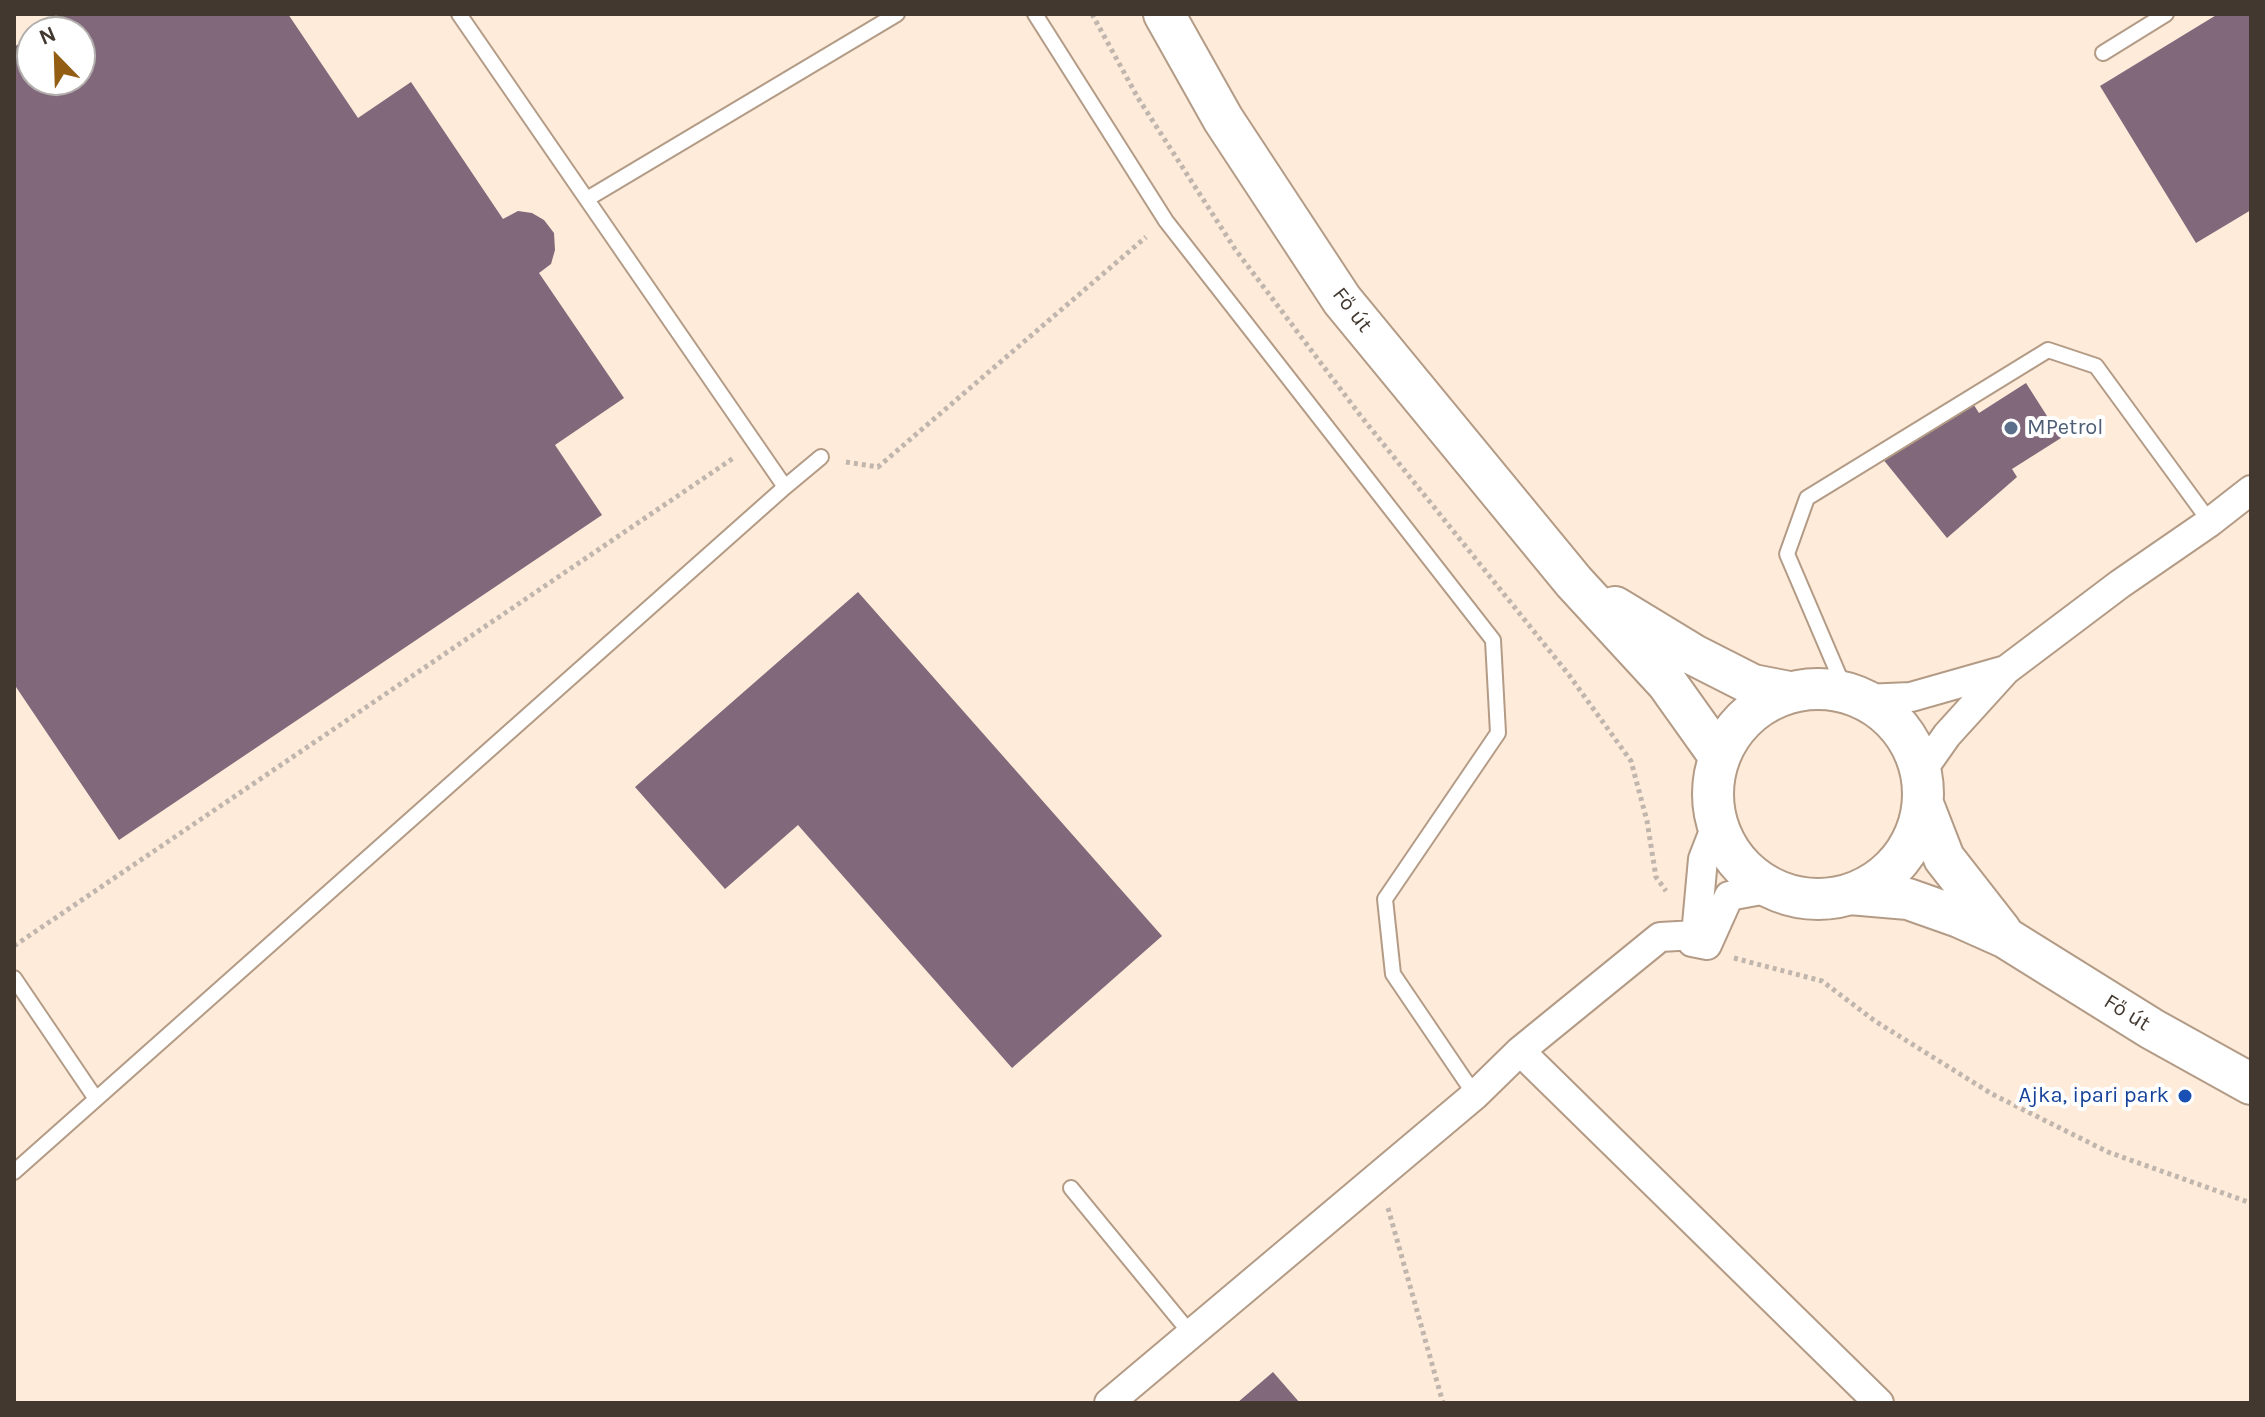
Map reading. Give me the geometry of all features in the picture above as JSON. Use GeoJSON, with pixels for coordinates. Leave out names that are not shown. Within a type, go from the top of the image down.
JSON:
{"type":"FeatureCollection","features":[{"type":"Feature","properties":{"kind":"main road","name":"Fő út"},"geometry":{"type":"LineString","coordinates":[[1164,14],[1223,119],[1342,300],[1574,582],[1667,683],[1719,756]]}},
{"type":"Feature","properties":{"kind":"main road","name":"Fő út"},"geometry":{"type":"LineString","coordinates":[[1574,582],[1694,655],[1753,685],[1789,692]]}},
{"type":"Feature","properties":{"kind":"main road"},"geometry":{"type":"LineString","coordinates":[[1826,688],[1855,696],[1881,709],[1906,737],[1922,788],[1913,837],[1894,866],[1867,887],[1850,894],[1811,899],[1772,888],[1738,862],[1723,840],[1712,790],[1719,756],[1740,723],[1771,699],[1789,692],[1826,688]]}},
{"type":"Feature","properties":{"kind":"main road","name":"Fő út"},"geometry":{"type":"LineString","coordinates":[[1922,788],[1944,858],[2006,938]]}},
{"type":"Feature","properties":{"kind":"main road","name":"Fő út"},"geometry":{"type":"LineString","coordinates":[[1850,894],[1908,899],[2006,938],[2152,1029],[2251,1084]]}},
{"type":"Feature","properties":{"kind":"street"},"geometry":{"type":"LineString","coordinates":[[1922,788],[1947,735],[2006,670],[2251,490]]}},
{"type":"Feature","properties":{"kind":"street"},"geometry":{"type":"LineString","coordinates":[[1855,696],[1911,697],[2006,670]]}},
{"type":"Feature","properties":{"kind":"street"},"geometry":{"type":"LineString","coordinates":[[1702,940],[1703,859],[1717,823]]}},
{"type":"Feature","properties":{"kind":"street"},"geometry":{"type":"LineString","coordinates":[[1702,940],[1729,896],[1772,888]]}},
{"type":"Feature","properties":{"kind":"street"},"geometry":{"type":"LineString","coordinates":[[1109,1403],[1475,1095],[1520,1051],[1660,937],[1702,940]]}},
{"type":"Feature","properties":{"kind":"street"},"geometry":{"type":"LineString","coordinates":[[1520,1051],[1879,1403]]}},
{"type":"Feature","properties":{"kind":"lane"},"geometry":{"type":"LineString","coordinates":[[459,14],[785,487]]}},
{"type":"Feature","properties":{"kind":"lane"},"geometry":{"type":"LineString","coordinates":[[587,199],[897,14]]}},
{"type":"Feature","properties":{"kind":"lane"},"geometry":{"type":"LineString","coordinates":[[1035,14],[1166,221],[1493,640],[1498,733],[1385,899],[1393,974],[1475,1095]]}},
{"type":"Feature","properties":{"kind":"lane"},"geometry":{"type":"LineString","coordinates":[[2103,53],[2166,14]]}},
{"type":"Feature","properties":{"kind":"lane"},"geometry":{"type":"LineString","coordinates":[[1855,696],[1787,554],[1807,498],[2048,350],[2096,366],[2210,522]]}},
{"type":"Feature","properties":{"kind":"lane"},"geometry":{"type":"LineString","coordinates":[[14,1172],[821,457]]}},
{"type":"Feature","properties":{"kind":"lane"},"geometry":{"type":"LineString","coordinates":[[14,978],[96,1099]]}},
{"type":"Feature","properties":{"kind":"lane"},"geometry":{"type":"LineString","coordinates":[[1071,1188],[1191,1334]]}},
{"type":"Feature","properties":{"kind":"path"},"geometry":{"type":"LineString","coordinates":[[1092,14],[1138,98],[1235,249],[1360,415],[1569,675],[1631,761],[1647,821],[1656,877],[1702,940],[1727,956],[1822,981],[1875,1021],[1992,1094],[2108,1152],[2251,1203]]}},
{"type":"Feature","properties":{"kind":"path"},"geometry":{"type":"LineString","coordinates":[[821,457],[878,467],[1166,221]]}},
{"type":"Feature","properties":{"kind":"path"},"geometry":{"type":"LineString","coordinates":[[14,946],[755,443]]}},
{"type":"Feature","properties":{"kind":"path"},"geometry":{"type":"LineString","coordinates":[[1379,1175],[1443,1403]]}},
{"type":"Feature","properties":{"kind":"shaded area"},"geometry":{"type":"Polygon","coordinates":[[[14,14],[2251,14],[2251,1403],[14,1403],[14,14]]]}},
{"type":"Feature","properties":{"kind":"building"},"geometry":{"type":"Polygon","coordinates":[[[288,14],[358,118],[411,82],[503,219],[518,211],[532,213],[544,220],[554,233],[555,250],[551,264],[539,273],[624,398],[555,445],[602,515],[119,840],[14,684],[14,47],[16,46],[16,96],[96,96],[96,16],[60,16],[288,14]]]}},
{"type":"Feature","properties":{"kind":"building"},"geometry":{"type":"Polygon","coordinates":[[[2218,14],[2251,14],[2251,210],[2196,243],[2100,86],[2218,14]]]}},
{"type":"Feature","properties":{"kind":"building"},"geometry":{"type":"Polygon","coordinates":[[[2026,383],[2061,438],[2012,469],[2017,477],[1947,538],[1882,458],[1972,402],[1979,413],[2026,383]]]}},
{"type":"Feature","properties":{"kind":"building"},"geometry":{"type":"Polygon","coordinates":[[[858,592],[1162,936],[1012,1068],[798,825],[725,889],[635,787],[858,592]]]}},
{"type":"Feature","properties":{"kind":"building"},"geometry":{"type":"Polygon","coordinates":[[[1273,1372],[1300,1403],[1237,1403],[1273,1372]]]}},
{"type":"Feature","properties":{"kind":"place","name":"MPetrol"},"geometry":{"type":"Point","coordinates":[2011,428]}},
{"type":"Feature","properties":{"kind":"place","name":"Ajka, ipari park"},"geometry":{"type":"Point","coordinates":[2185,1096]}}]}
